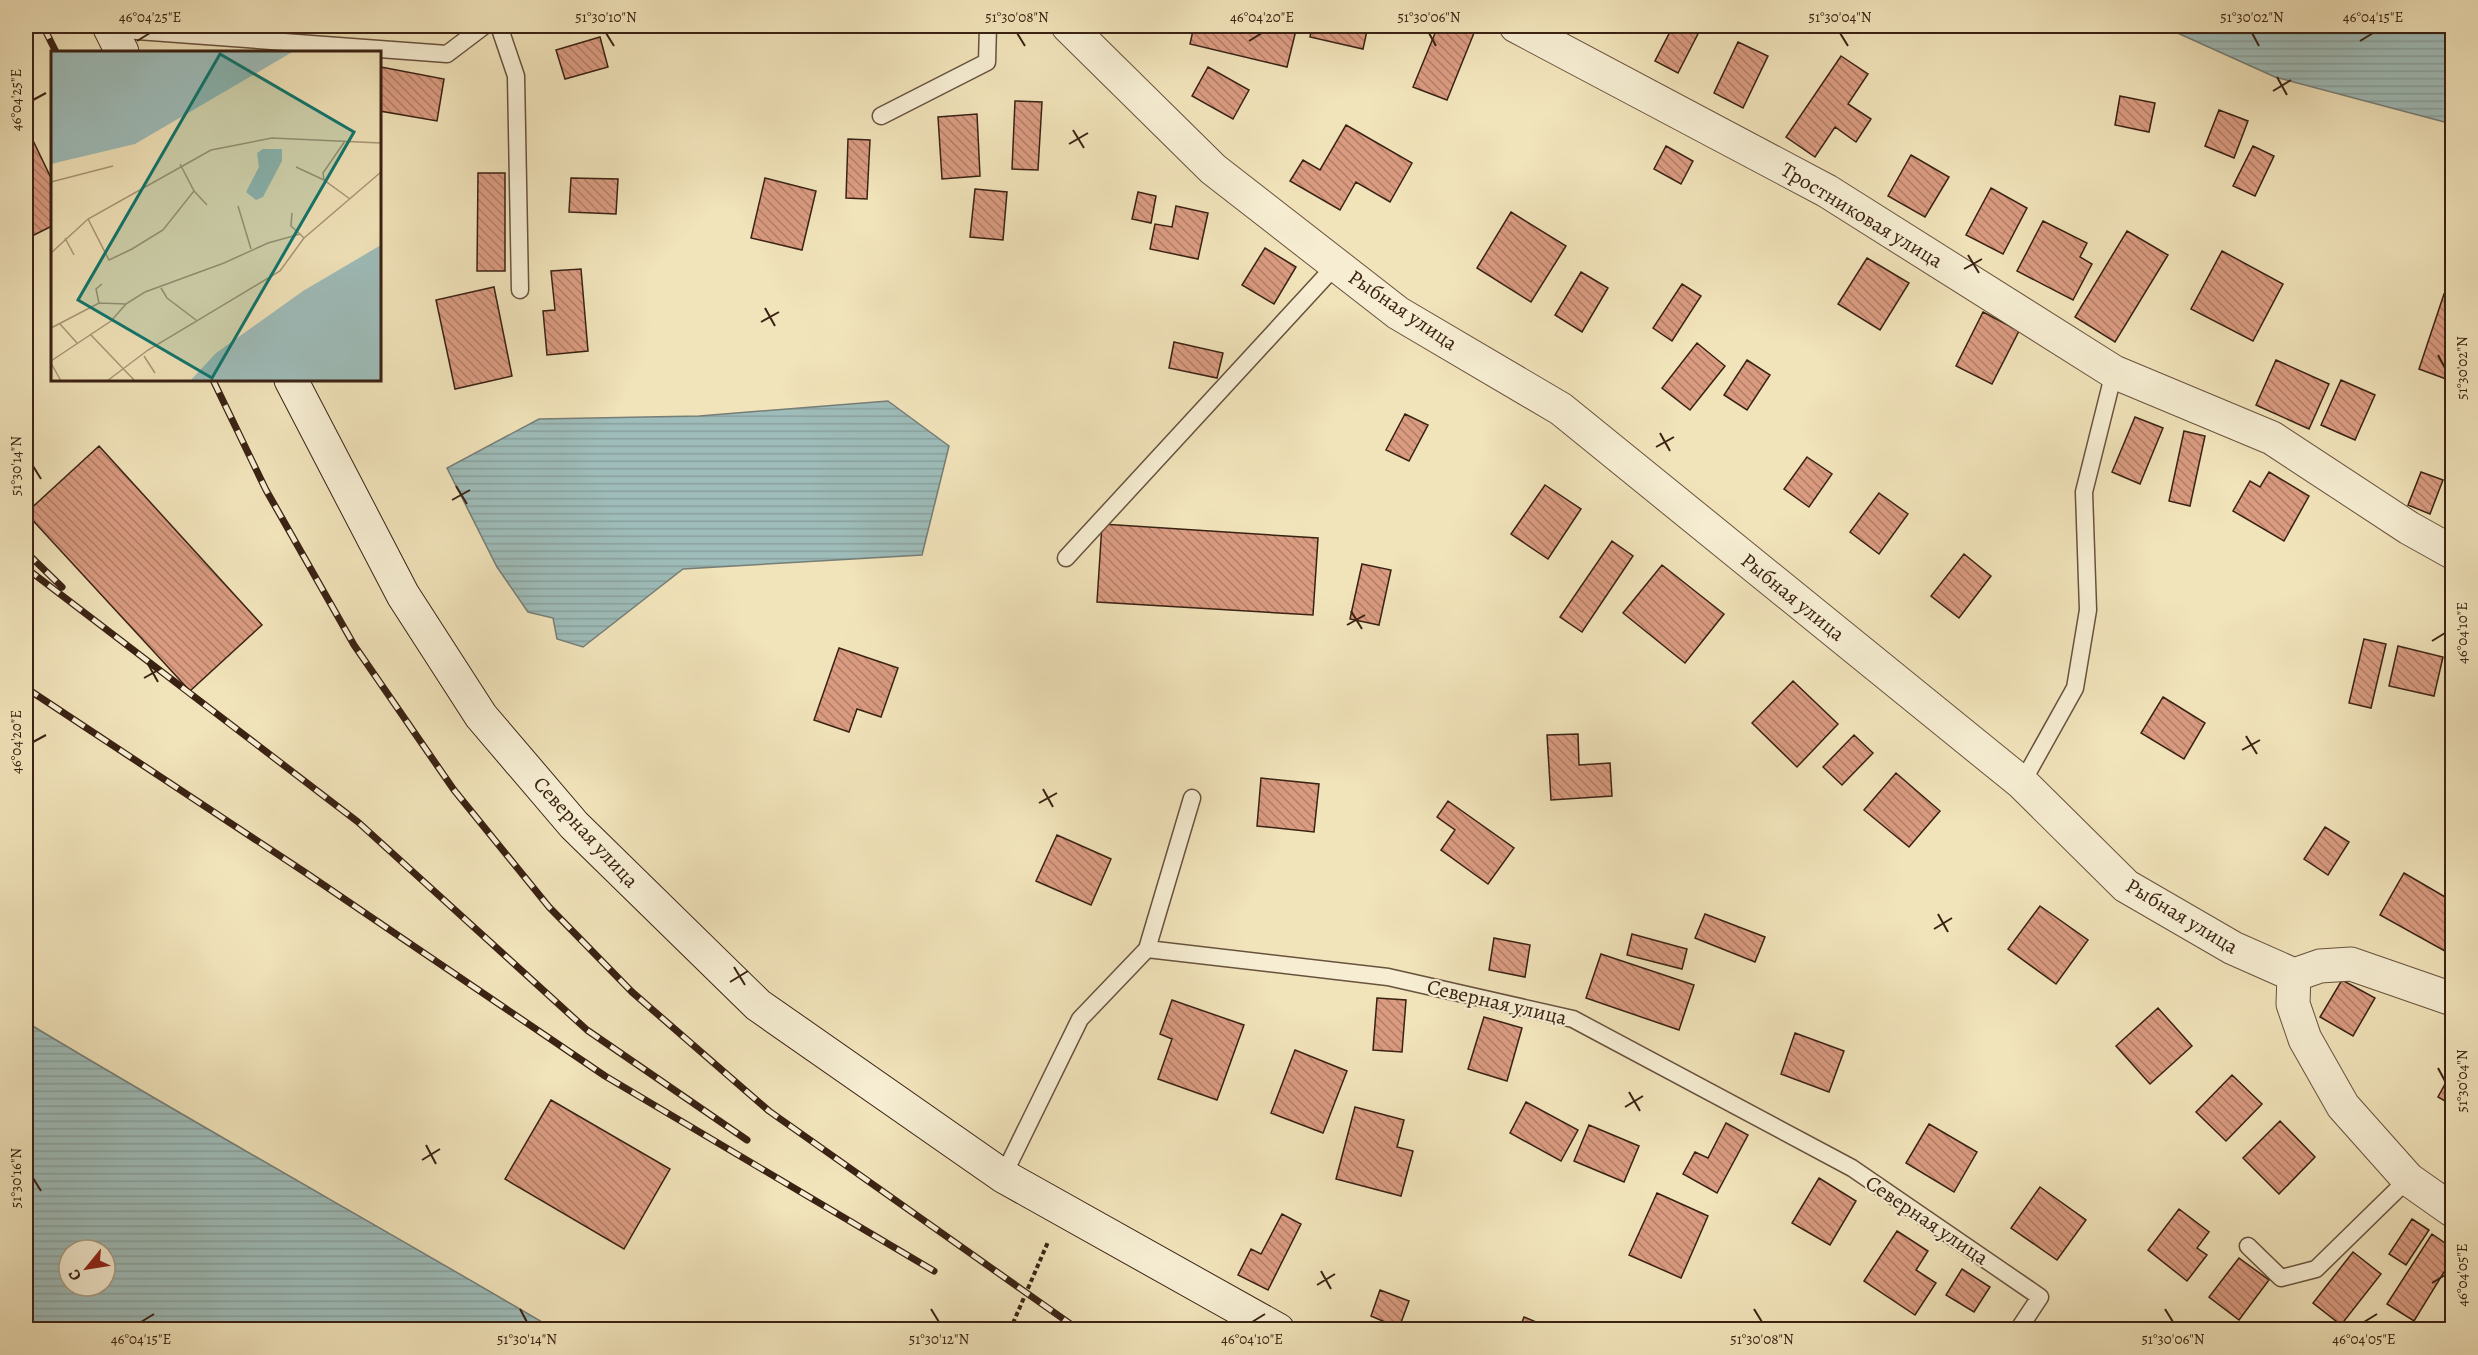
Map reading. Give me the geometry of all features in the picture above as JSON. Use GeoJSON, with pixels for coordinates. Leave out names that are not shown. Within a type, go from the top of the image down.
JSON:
{"type":"FeatureCollection","features":[{"type":"Feature","properties":{"kind":"street","name":"Рыбная улица"},"geometry":{"type":"LineString","coordinates":[[1068,26],[1213,169],[1398,313],[1561,409],[2022,783],[2126,886],[2233,948],[2294,975]]}},
{"type":"Feature","properties":{"kind":"street","name":"Тростниковая улица"},"geometry":{"type":"LineString","coordinates":[[1516,26],[1827,191],[2114,372],[2271,438],[2409,528],[2452,552]]}},
{"type":"Feature","properties":{"kind":"street","name":"Северная улица"},"geometry":{"type":"LineString","coordinates":[[292,381],[403,594],[481,716],[574,825],[758,1005],[1003,1176],[1278,1329]]}},
{"type":"Feature","properties":{"kind":"street"},"geometry":{"type":"LineString","coordinates":[[2452,999],[2351,964],[2320,966],[2294,975],[2293,1004],[2305,1039],[2343,1106],[2408,1179],[2452,1210]]}},
{"type":"Feature","properties":{"kind":"lane"},"geometry":{"type":"LineString","coordinates":[[114,36],[447,54],[484,26]]}},
{"type":"Feature","properties":{"kind":"lane"},"geometry":{"type":"LineString","coordinates":[[499,26],[516,76],[520,290]]}},
{"type":"Feature","properties":{"kind":"lane"},"geometry":{"type":"LineString","coordinates":[[881,116],[987,62],[988,26]]}},
{"type":"Feature","properties":{"kind":"lane"},"geometry":{"type":"LineString","coordinates":[[1066,558],[1336,265]]}},
{"type":"Feature","properties":{"kind":"lane"},"geometry":{"type":"LineString","coordinates":[[2022,783],[2075,688],[2088,610],[2084,492],[2114,372]]}},
{"type":"Feature","properties":{"kind":"lane"},"geometry":{"type":"LineString","coordinates":[[1003,1176],[1080,1019],[1147,949],[1192,798]]}},
{"type":"Feature","properties":{"kind":"lane","name":"Северная улица"},"geometry":{"type":"LineString","coordinates":[[1147,949],[1388,977],[1572,1019],[1852,1168],[2040,1297],[2018,1329]]}},
{"type":"Feature","properties":{"kind":"lane"},"geometry":{"type":"LineString","coordinates":[[2248,1246],[2281,1278],[2316,1269],[2408,1179]]}},
{"type":"Feature","properties":{"kind":"path"},"geometry":{"type":"LineString","coordinates":[[1010,1329],[1063,1209]]}},
{"type":"Feature","properties":{"kind":"water"},"geometry":{"type":"Polygon","coordinates":[[[2162,26],[2452,26],[2452,124],[2275,77],[2162,26]]]}},
{"type":"Feature","properties":{"kind":"water"},"geometry":{"type":"Polygon","coordinates":[[[888,401],[949,446],[922,555],[683,569],[583,647],[557,639],[553,618],[528,612],[497,567],[447,468],[539,419],[699,416],[888,401]]]}},
{"type":"Feature","properties":{"kind":"water"},"geometry":{"type":"Polygon","coordinates":[[[26,1022],[157,1100],[554,1329],[26,1329],[26,1022]]]}},
{"type":"Feature","properties":{"kind":"building"},"geometry":{"type":"Polygon","coordinates":[[[1194,26],[1297,26],[1287,67],[1190,44],[1194,26]]]}},
{"type":"Feature","properties":{"kind":"building"},"geometry":{"type":"Polygon","coordinates":[[[1312,26],[1368,26],[1363,49],[1310,37],[1312,26]]]}},
{"type":"Feature","properties":{"kind":"building"},"geometry":{"type":"Polygon","coordinates":[[[1438,26],[1454,26],[1474,33],[1447,100],[1413,87],[1438,26]]]}},
{"type":"Feature","properties":{"kind":"building"},"geometry":{"type":"Polygon","coordinates":[[[1673,26],[1702,26],[1678,73],[1655,61],[1673,26]]]}},
{"type":"Feature","properties":{"kind":"building"},"geometry":{"type":"Polygon","coordinates":[[[600,37],[608,67],[565,79],[556,50],[600,37]]]}},
{"type":"Feature","properties":{"kind":"building"},"geometry":{"type":"Polygon","coordinates":[[[1738,42],[1768,56],[1743,108],[1714,93],[1738,42]]]}},
{"type":"Feature","properties":{"kind":"building"},"geometry":{"type":"Polygon","coordinates":[[[1841,56],[1868,74],[1848,104],[1871,119],[1856,142],[1835,127],[1815,157],[1786,137],[1841,56]]]}},
{"type":"Feature","properties":{"kind":"building"},"geometry":{"type":"Polygon","coordinates":[[[381,67],[444,79],[437,121],[381,111],[381,67]]]}},
{"type":"Feature","properties":{"kind":"building"},"geometry":{"type":"Polygon","coordinates":[[[1208,67],[1249,90],[1233,119],[1192,96],[1208,67]]]}},
{"type":"Feature","properties":{"kind":"building"},"geometry":{"type":"Polygon","coordinates":[[[2120,96],[2155,103],[2149,132],[2115,125],[2120,96]]]}},
{"type":"Feature","properties":{"kind":"building"},"geometry":{"type":"Polygon","coordinates":[[[1015,101],[1042,102],[1038,170],[1012,169],[1015,101]]]}},
{"type":"Feature","properties":{"kind":"building"},"geometry":{"type":"Polygon","coordinates":[[[2219,110],[2248,121],[2234,158],[2205,146],[2219,110]]]}},
{"type":"Feature","properties":{"kind":"building"},"geometry":{"type":"Polygon","coordinates":[[[977,114],[980,176],[942,179],[938,117],[977,114]]]}},
{"type":"Feature","properties":{"kind":"building"},"geometry":{"type":"Polygon","coordinates":[[[1346,125],[1412,163],[1390,202],[1356,182],[1340,210],[1290,181],[1303,160],[1320,170],[1346,125]]]}},
{"type":"Feature","properties":{"kind":"building"},"geometry":{"type":"Polygon","coordinates":[[[26,126],[51,178],[51,226],[26,239],[26,126]]]}},
{"type":"Feature","properties":{"kind":"building"},"geometry":{"type":"Polygon","coordinates":[[[848,139],[870,140],[867,199],[846,198],[848,139]]]}},
{"type":"Feature","properties":{"kind":"building"},"geometry":{"type":"Polygon","coordinates":[[[1666,146],[1693,161],[1681,184],[1654,169],[1666,146]]]}},
{"type":"Feature","properties":{"kind":"building"},"geometry":{"type":"Polygon","coordinates":[[[2253,146],[2274,156],[2255,196],[2233,186],[2253,146]]]}},
{"type":"Feature","properties":{"kind":"building"},"geometry":{"type":"Polygon","coordinates":[[[1911,155],[1949,177],[1925,217],[1888,196],[1911,155]]]}},
{"type":"Feature","properties":{"kind":"building"},"geometry":{"type":"Polygon","coordinates":[[[478,173],[505,173],[505,271],[477,271],[478,173]]]}},
{"type":"Feature","properties":{"kind":"building"},"geometry":{"type":"Polygon","coordinates":[[[571,178],[618,179],[616,214],[569,212],[571,178]]]}},
{"type":"Feature","properties":{"kind":"building"},"geometry":{"type":"Polygon","coordinates":[[[765,178],[816,191],[802,250],[751,238],[765,178]]]}},
{"type":"Feature","properties":{"kind":"building"},"geometry":{"type":"Polygon","coordinates":[[[1991,188],[2027,208],[2003,254],[1966,235],[1991,188]]]}},
{"type":"Feature","properties":{"kind":"building"},"geometry":{"type":"Polygon","coordinates":[[[975,189],[1007,192],[1003,240],[970,237],[975,189]]]}},
{"type":"Feature","properties":{"kind":"building"},"geometry":{"type":"Polygon","coordinates":[[[1138,192],[1156,196],[1151,223],[1132,219],[1138,192]]]}},
{"type":"Feature","properties":{"kind":"building"},"geometry":{"type":"Polygon","coordinates":[[[1176,206],[1208,213],[1198,259],[1150,249],[1155,224],[1172,227],[1176,206]]]}},
{"type":"Feature","properties":{"kind":"building"},"geometry":{"type":"Polygon","coordinates":[[[1511,212],[1566,246],[1531,302],[1477,268],[1511,212]]]}},
{"type":"Feature","properties":{"kind":"building"},"geometry":{"type":"Polygon","coordinates":[[[2043,221],[2087,243],[2080,257],[2092,264],[2073,300],[2017,271],[2043,221]]]}},
{"type":"Feature","properties":{"kind":"building"},"geometry":{"type":"Polygon","coordinates":[[[2127,231],[2168,255],[2115,342],[2075,317],[2127,231]]]}},
{"type":"Feature","properties":{"kind":"building"},"geometry":{"type":"Polygon","coordinates":[[[1265,248],[1296,267],[1274,304],[1242,285],[1265,248]]]}},
{"type":"Feature","properties":{"kind":"building"},"geometry":{"type":"Polygon","coordinates":[[[2222,251],[2283,284],[2253,341],[2191,309],[2222,251]]]}},
{"type":"Feature","properties":{"kind":"building"},"geometry":{"type":"Polygon","coordinates":[[[1867,258],[1909,283],[1880,330],[1838,304],[1867,258]]]}},
{"type":"Feature","properties":{"kind":"building"},"geometry":{"type":"Polygon","coordinates":[[[581,269],[588,351],[547,355],[543,311],[555,310],[551,271],[581,269]]]}},
{"type":"Feature","properties":{"kind":"building"},"geometry":{"type":"Polygon","coordinates":[[[1581,272],[1608,288],[1582,332],[1555,315],[1581,272]]]}},
{"type":"Feature","properties":{"kind":"building"},"geometry":{"type":"Polygon","coordinates":[[[1682,284],[1701,296],[1672,341],[1653,328],[1682,284]]]}},
{"type":"Feature","properties":{"kind":"building"},"geometry":{"type":"Polygon","coordinates":[[[494,287],[512,376],[455,389],[436,300],[494,287]]]}},
{"type":"Feature","properties":{"kind":"building"},"geometry":{"type":"Polygon","coordinates":[[[2444,294],[2452,297],[2452,358],[2446,379],[2419,369],[2444,294]]]}},
{"type":"Feature","properties":{"kind":"building"},"geometry":{"type":"Polygon","coordinates":[[[1983,312],[2019,331],[1992,384],[1956,366],[1983,312]]]}},
{"type":"Feature","properties":{"kind":"building"},"geometry":{"type":"Polygon","coordinates":[[[1174,342],[1223,353],[1217,378],[1169,368],[1174,342]]]}},
{"type":"Feature","properties":{"kind":"building"},"geometry":{"type":"Polygon","coordinates":[[[1697,343],[1725,366],[1690,410],[1662,388],[1697,343]]]}},
{"type":"Feature","properties":{"kind":"building"},"geometry":{"type":"Polygon","coordinates":[[[1747,360],[1770,375],[1747,410],[1724,395],[1747,360]]]}},
{"type":"Feature","properties":{"kind":"building"},"geometry":{"type":"Polygon","coordinates":[[[2276,360],[2329,384],[2309,429],[2256,405],[2276,360]]]}},
{"type":"Feature","properties":{"kind":"building"},"geometry":{"type":"Polygon","coordinates":[[[2341,380],[2375,395],[2355,440],[2321,425],[2341,380]]]}},
{"type":"Feature","properties":{"kind":"building"},"geometry":{"type":"Polygon","coordinates":[[[1405,414],[1428,425],[1409,461],[1386,450],[1405,414]]]}},
{"type":"Feature","properties":{"kind":"building"},"geometry":{"type":"Polygon","coordinates":[[[2135,417],[2163,428],[2140,484],[2112,472],[2135,417]]]}},
{"type":"Feature","properties":{"kind":"building"},"geometry":{"type":"Polygon","coordinates":[[[2184,431],[2205,436],[2190,506],[2169,501],[2184,431]]]}},
{"type":"Feature","properties":{"kind":"building"},"geometry":{"type":"Polygon","coordinates":[[[99,446],[262,625],[190,691],[26,513],[99,446]]]}},
{"type":"Feature","properties":{"kind":"building"},"geometry":{"type":"Polygon","coordinates":[[[1807,457],[1832,474],[1809,507],[1784,489],[1807,457]]]}},
{"type":"Feature","properties":{"kind":"building"},"geometry":{"type":"Polygon","coordinates":[[[2269,472],[2309,496],[2284,541],[2233,511],[2250,481],[2260,487],[2269,472]]]}},
{"type":"Feature","properties":{"kind":"building"},"geometry":{"type":"Polygon","coordinates":[[[2421,472],[2443,480],[2430,514],[2408,505],[2421,472]]]}},
{"type":"Feature","properties":{"kind":"building"},"geometry":{"type":"Polygon","coordinates":[[[1545,485],[1581,509],[1548,559],[1511,534],[1545,485]]]}},
{"type":"Feature","properties":{"kind":"building"},"geometry":{"type":"Polygon","coordinates":[[[1879,493],[1908,514],[1879,554],[1850,532],[1879,493]]]}},
{"type":"Feature","properties":{"kind":"building"},"geometry":{"type":"Polygon","coordinates":[[[1102,524],[1318,538],[1313,615],[1097,602],[1102,524]]]}},
{"type":"Feature","properties":{"kind":"building"},"geometry":{"type":"Polygon","coordinates":[[[1612,541],[1633,556],[1582,632],[1560,617],[1612,541]]]}},
{"type":"Feature","properties":{"kind":"building"},"geometry":{"type":"Polygon","coordinates":[[[1964,554],[1991,576],[1959,618],[1931,596],[1964,554]]]}},
{"type":"Feature","properties":{"kind":"building"},"geometry":{"type":"Polygon","coordinates":[[[1362,564],[1391,570],[1379,625],[1350,619],[1362,564]]]}},
{"type":"Feature","properties":{"kind":"building"},"geometry":{"type":"Polygon","coordinates":[[[1662,565],[1724,614],[1685,663],[1623,613],[1662,565]]]}},
{"type":"Feature","properties":{"kind":"building"},"geometry":{"type":"Polygon","coordinates":[[[2364,639],[2386,644],[2371,708],[2349,703],[2364,639]]]}},
{"type":"Feature","properties":{"kind":"building"},"geometry":{"type":"Polygon","coordinates":[[[2398,646],[2443,657],[2434,696],[2389,686],[2398,646]]]}},
{"type":"Feature","properties":{"kind":"building"},"geometry":{"type":"Polygon","coordinates":[[[839,648],[898,668],[881,717],[857,709],[849,732],[814,720],[839,648]]]}},
{"type":"Feature","properties":{"kind":"building"},"geometry":{"type":"Polygon","coordinates":[[[1793,681],[1838,724],[1797,767],[1752,723],[1793,681]]]}},
{"type":"Feature","properties":{"kind":"building"},"geometry":{"type":"Polygon","coordinates":[[[2163,697],[2205,723],[2184,759],[2141,733],[2163,697]]]}},
{"type":"Feature","properties":{"kind":"building"},"geometry":{"type":"Polygon","coordinates":[[[1578,734],[1579,765],[1610,763],[1612,796],[1551,800],[1547,735],[1578,734]]]}},
{"type":"Feature","properties":{"kind":"building"},"geometry":{"type":"Polygon","coordinates":[[[1854,735],[1873,753],[1842,785],[1823,767],[1854,735]]]}},
{"type":"Feature","properties":{"kind":"building"},"geometry":{"type":"Polygon","coordinates":[[[1896,773],[1940,811],[1909,847],[1864,810],[1896,773]]]}},
{"type":"Feature","properties":{"kind":"building"},"geometry":{"type":"Polygon","coordinates":[[[1261,778],[1319,784],[1314,832],[1257,826],[1261,778]]]}},
{"type":"Feature","properties":{"kind":"building"},"geometry":{"type":"Polygon","coordinates":[[[1448,801],[1514,848],[1488,884],[1441,850],[1455,830],[1437,817],[1448,801]]]}},
{"type":"Feature","properties":{"kind":"building"},"geometry":{"type":"Polygon","coordinates":[[[2325,827],[2349,842],[2328,875],[2304,859],[2325,827]]]}},
{"type":"Feature","properties":{"kind":"building"},"geometry":{"type":"Polygon","coordinates":[[[1057,835],[1111,859],[1091,905],[1036,881],[1057,835]]]}},
{"type":"Feature","properties":{"kind":"building"},"geometry":{"type":"Polygon","coordinates":[[[2404,873],[2452,901],[2452,955],[2380,915],[2404,873]]]}},
{"type":"Feature","properties":{"kind":"building"},"geometry":{"type":"Polygon","coordinates":[[[2040,906],[2088,940],[2056,984],[2008,949],[2040,906]]]}},
{"type":"Feature","properties":{"kind":"building"},"geometry":{"type":"Polygon","coordinates":[[[1705,914],[1765,937],[1755,962],[1695,938],[1705,914]]]}},
{"type":"Feature","properties":{"kind":"building"},"geometry":{"type":"Polygon","coordinates":[[[1632,934],[1687,949],[1682,969],[1627,955],[1632,934]]]}},
{"type":"Feature","properties":{"kind":"building"},"geometry":{"type":"Polygon","coordinates":[[[1494,938],[1530,945],[1525,977],[1489,970],[1494,938]]]}},
{"type":"Feature","properties":{"kind":"building"},"geometry":{"type":"Polygon","coordinates":[[[1601,954],[1694,985],[1679,1030],[1586,998],[1601,954]]]}},
{"type":"Feature","properties":{"kind":"building"},"geometry":{"type":"Polygon","coordinates":[[[2342,980],[2375,998],[2353,1036],[2320,1017],[2342,980]]]}},
{"type":"Feature","properties":{"kind":"building"},"geometry":{"type":"Polygon","coordinates":[[[1377,998],[1406,1000],[1402,1052],[1373,1050],[1377,998]]]}},
{"type":"Feature","properties":{"kind":"building"},"geometry":{"type":"Polygon","coordinates":[[[1172,1000],[1244,1025],[1217,1100],[1158,1079],[1172,1039],[1160,1034],[1172,1000]]]}},
{"type":"Feature","properties":{"kind":"building"},"geometry":{"type":"Polygon","coordinates":[[[2158,1008],[2192,1046],[2150,1084],[2116,1046],[2158,1008]]]}},
{"type":"Feature","properties":{"kind":"building"},"geometry":{"type":"Polygon","coordinates":[[[1484,1017],[1522,1028],[1507,1081],[1468,1069],[1484,1017]]]}},
{"type":"Feature","properties":{"kind":"building"},"geometry":{"type":"Polygon","coordinates":[[[1795,1033],[1844,1051],[1829,1092],[1781,1074],[1795,1033]]]}},
{"type":"Feature","properties":{"kind":"building"},"geometry":{"type":"Polygon","coordinates":[[[1295,1050],[1347,1071],[1323,1133],[1271,1113],[1295,1050]]]}},
{"type":"Feature","properties":{"kind":"building"},"geometry":{"type":"Polygon","coordinates":[[[2452,1071],[2452,1105],[2438,1097],[2452,1071]]]}},
{"type":"Feature","properties":{"kind":"building"},"geometry":{"type":"Polygon","coordinates":[[[2232,1075],[2262,1104],[2226,1141],[2196,1112],[2232,1075]]]}},
{"type":"Feature","properties":{"kind":"building"},"geometry":{"type":"Polygon","coordinates":[[[551,1100],[670,1169],[624,1249],[505,1179],[551,1100]]]}},
{"type":"Feature","properties":{"kind":"building"},"geometry":{"type":"Polygon","coordinates":[[[1526,1102],[1578,1130],[1561,1161],[1510,1133],[1526,1102]]]}},
{"type":"Feature","properties":{"kind":"building"},"geometry":{"type":"Polygon","coordinates":[[[1355,1107],[1404,1120],[1397,1147],[1413,1151],[1401,1196],[1336,1179],[1355,1107]]]}},
{"type":"Feature","properties":{"kind":"building"},"geometry":{"type":"Polygon","coordinates":[[[2280,1121],[2315,1157],[2279,1194],[2243,1158],[2280,1121]]]}},
{"type":"Feature","properties":{"kind":"building"},"geometry":{"type":"Polygon","coordinates":[[[1726,1123],[1748,1135],[1717,1193],[1683,1174],[1695,1152],[1708,1158],[1726,1123]]]}},
{"type":"Feature","properties":{"kind":"building"},"geometry":{"type":"Polygon","coordinates":[[[1929,1124],[1977,1152],[1954,1192],[1906,1163],[1929,1124]]]}},
{"type":"Feature","properties":{"kind":"building"},"geometry":{"type":"Polygon","coordinates":[[[1589,1125],[1639,1146],[1624,1182],[1574,1161],[1589,1125]]]}},
{"type":"Feature","properties":{"kind":"building"},"geometry":{"type":"Polygon","coordinates":[[[1819,1178],[1856,1201],[1830,1245],[1792,1223],[1819,1178]]]}},
{"type":"Feature","properties":{"kind":"building"},"geometry":{"type":"Polygon","coordinates":[[[2040,1187],[2086,1220],[2057,1260],[2011,1228],[2040,1187]]]}},
{"type":"Feature","properties":{"kind":"building"},"geometry":{"type":"Polygon","coordinates":[[[1657,1193],[1708,1216],[1681,1278],[1629,1255],[1657,1193]]]}},
{"type":"Feature","properties":{"kind":"building"},"geometry":{"type":"Polygon","coordinates":[[[2179,1209],[2209,1232],[2197,1248],[2207,1255],[2187,1281],[2148,1250],[2179,1209]]]}},
{"type":"Feature","properties":{"kind":"building"},"geometry":{"type":"Polygon","coordinates":[[[1282,1214],[1301,1224],[1268,1290],[1238,1275],[1251,1249],[1261,1254],[1282,1214]]]}},
{"type":"Feature","properties":{"kind":"building"},"geometry":{"type":"Polygon","coordinates":[[[2412,1219],[2429,1230],[2406,1265],[2389,1254],[2412,1219]]]}},
{"type":"Feature","properties":{"kind":"building"},"geometry":{"type":"Polygon","coordinates":[[[1897,1231],[1928,1251],[1916,1270],[1936,1283],[1915,1315],[1864,1281],[1897,1231]]]}},
{"type":"Feature","properties":{"kind":"building"},"geometry":{"type":"Polygon","coordinates":[[[2432,1234],[2452,1248],[2452,1259],[2414,1321],[2387,1304],[2432,1234]]]}},
{"type":"Feature","properties":{"kind":"building"},"geometry":{"type":"Polygon","coordinates":[[[2353,1252],[2381,1274],[2341,1325],[2313,1303],[2353,1252]]]}},
{"type":"Feature","properties":{"kind":"building"},"geometry":{"type":"Polygon","coordinates":[[[2239,1258],[2269,1280],[2239,1320],[2209,1297],[2239,1258]]]}},
{"type":"Feature","properties":{"kind":"building"},"geometry":{"type":"Polygon","coordinates":[[[1962,1269],[1990,1287],[1974,1312],[1946,1295],[1962,1269]]]}},
{"type":"Feature","properties":{"kind":"building"},"geometry":{"type":"Polygon","coordinates":[[[1380,1290],[1409,1301],[1399,1328],[1371,1316],[1380,1290]]]}},
{"type":"Feature","properties":{"kind":"building"},"geometry":{"type":"Polygon","coordinates":[[[1524,1317],[1555,1330],[1519,1330],[1524,1317]]]}},
{"type":"Feature","properties":{"kind":"railway"},"geometry":{"type":"LineString","coordinates":[[43,26],[56,51]]}},
{"type":"Feature","properties":{"kind":"railway"},"geometry":{"type":"LineString","coordinates":[[213,381],[266,490],[354,645],[454,790],[549,907],[632,992],[769,1111],[1079,1330]]}},
{"type":"Feature","properties":{"kind":"railway"},"geometry":{"type":"LineString","coordinates":[[26,552],[62,587]]}},
{"type":"Feature","properties":{"kind":"railway"},"geometry":{"type":"LineString","coordinates":[[26,568],[358,822],[587,1030],[747,1140]]}},
{"type":"Feature","properties":{"kind":"railway"},"geometry":{"type":"LineString","coordinates":[[26,688],[306,873],[605,1076],[934,1271]]}}]}
